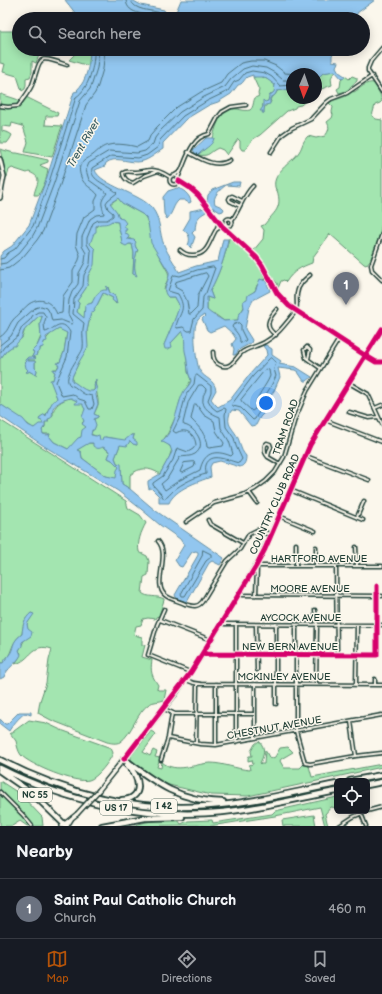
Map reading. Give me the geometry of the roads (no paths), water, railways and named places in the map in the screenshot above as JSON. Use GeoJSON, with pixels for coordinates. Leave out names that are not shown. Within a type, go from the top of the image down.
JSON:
{"type":"FeatureCollection","features":[{"type":"Feature","properties":{"kind":"highway","name":"I 42"},"geometry":{"type":"LineString","coordinates":[[0,760],[21,771],[80,792],[131,803],[169,807],[207,806],[250,801],[334,785]]}},
{"type":"Feature","properties":{"kind":"highway"},"geometry":{"type":"LineString","coordinates":[[80,792],[122,800],[129,799],[134,796],[138,788],[138,779],[134,771],[123,760]]}},
{"type":"Feature","properties":{"kind":"highway"},"geometry":{"type":"LineString","coordinates":[[123,760],[157,783],[183,796],[212,801],[250,801]]}},
{"type":"Feature","properties":{"kind":"highway","name":"US 17"},"geometry":{"type":"LineString","coordinates":[[0,768],[47,789],[84,801],[144,812],[180,814],[233,810],[334,792]]}},
{"type":"Feature","properties":{"kind":"highway","name":"NC 55"},"geometry":{"type":"LineString","coordinates":[[0,771],[33,794],[65,826]]}},
{"type":"Feature","properties":{"kind":"highway"},"geometry":{"type":"LineString","coordinates":[[364,778],[382,774]]}},
{"type":"Feature","properties":{"kind":"highway"},"geometry":{"type":"LineString","coordinates":[[370,784],[382,782]]}},
{"type":"Feature","properties":{"kind":"highway"},"geometry":{"type":"LineString","coordinates":[[102,826],[146,818],[209,815],[233,810]]}},
{"type":"Feature","properties":{"kind":"street"},"geometry":{"type":"LineString","coordinates":[[382,48],[368,65],[368,70],[382,92]]}},
{"type":"Feature","properties":{"kind":"street"},"geometry":{"type":"LineString","coordinates":[[0,106],[18,106],[32,87],[39,63],[42,60],[50,59],[67,65]]}},
{"type":"Feature","properties":{"kind":"street"},"geometry":{"type":"LineString","coordinates":[[271,152],[278,140],[284,134],[312,118],[331,98],[348,93],[372,76]]}},
{"type":"Feature","properties":{"kind":"street"},"geometry":{"type":"LineString","coordinates":[[178,178],[188,152],[196,142],[210,134],[222,112],[231,107],[246,105]]}},
{"type":"Feature","properties":{"kind":"street"},"geometry":{"type":"LineString","coordinates":[[188,152],[213,163],[222,164],[230,160]]}},
{"type":"Feature","properties":{"kind":"street"},"geometry":{"type":"LineString","coordinates":[[0,159],[4,176],[0,198]]}},
{"type":"Feature","properties":{"kind":"street"},"geometry":{"type":"LineString","coordinates":[[158,171],[133,183],[126,179],[123,175],[126,171],[148,170],[158,171],[170,177],[181,171]]}},
{"type":"Feature","properties":{"kind":"street"},"geometry":{"type":"LineString","coordinates":[[148,170],[149,174]]}},
{"type":"Feature","properties":{"kind":"street"},"geometry":{"type":"LineString","coordinates":[[175,175],[179,181],[198,195],[219,223],[256,257],[277,293],[285,302],[296,311],[366,356],[376,362],[382,362]]}},
{"type":"Feature","properties":{"kind":"street"},"geometry":{"type":"LineString","coordinates":[[170,177],[172,184],[177,184],[179,181]]}},
{"type":"Feature","properties":{"kind":"street"},"geometry":{"type":"LineString","coordinates":[[216,230],[232,224],[232,220],[242,201],[253,186]]}},
{"type":"Feature","properties":{"kind":"street"},"geometry":{"type":"LineString","coordinates":[[240,206],[230,202],[229,199],[230,197],[242,201]]}},
{"type":"Feature","properties":{"kind":"street"},"geometry":{"type":"LineString","coordinates":[[227,225],[227,220],[232,220]]}},
{"type":"Feature","properties":{"kind":"street"},"geometry":{"type":"LineString","coordinates":[[180,250],[184,253],[192,255],[204,252],[219,223]]}},
{"type":"Feature","properties":{"kind":"street"},"geometry":{"type":"LineString","coordinates":[[382,234],[371,265],[372,270],[382,280]]}},
{"type":"Feature","properties":{"kind":"street"},"geometry":{"type":"LineString","coordinates":[[213,352],[213,357],[217,364],[228,366],[233,363],[243,351],[261,344],[276,335],[296,311],[298,290],[302,282],[310,275]]}},
{"type":"Feature","properties":{"kind":"street"},"geometry":{"type":"LineString","coordinates":[[276,335],[269,330],[268,326],[272,315],[277,309]]}},
{"type":"Feature","properties":{"kind":"street","name":"COUNTRY CLUB ROAD"},"geometry":{"type":"LineString","coordinates":[[65,826],[99,790],[186,680],[203,654],[256,566],[271,535],[305,455],[382,329]]}},
{"type":"Feature","properties":{"kind":"street","name":"TRAM ROAD"},"geometry":{"type":"LineString","coordinates":[[186,522],[214,503],[235,498],[249,492],[266,481],[280,464],[285,453],[298,410],[320,368],[339,339]]}},
{"type":"Feature","properties":{"kind":"street"},"geometry":{"type":"LineString","coordinates":[[308,359],[310,350],[305,348],[304,351],[306,358],[320,368]]}},
{"type":"Feature","properties":{"kind":"street"},"geometry":{"type":"LineString","coordinates":[[349,383],[368,394],[382,424]]}},
{"type":"Feature","properties":{"kind":"street"},"geometry":{"type":"LineString","coordinates":[[375,408],[382,405]]}},
{"type":"Feature","properties":{"kind":"street"},"geometry":{"type":"LineString","coordinates":[[349,412],[369,418],[378,417]]}},
{"type":"Feature","properties":{"kind":"street"},"geometry":{"type":"LineString","coordinates":[[325,420],[382,442]]}},
{"type":"Feature","properties":{"kind":"street"},"geometry":{"type":"LineString","coordinates":[[268,457],[271,447],[270,444],[265,445],[264,448],[266,455],[268,457],[280,464]]}},
{"type":"Feature","properties":{"kind":"street"},"geometry":{"type":"LineString","coordinates":[[305,455],[369,480]]}},
{"type":"Feature","properties":{"kind":"street"},"geometry":{"type":"LineString","coordinates":[[290,490],[364,520]]}},
{"type":"Feature","properties":{"kind":"street"},"geometry":{"type":"LineString","coordinates":[[249,492],[257,503]]}},
{"type":"Feature","properties":{"kind":"street"},"geometry":{"type":"LineString","coordinates":[[357,517],[364,501]]}},
{"type":"Feature","properties":{"kind":"street"},"geometry":{"type":"LineString","coordinates":[[279,516],[315,531]]}},
{"type":"Feature","properties":{"kind":"street"},"geometry":{"type":"LineString","coordinates":[[208,520],[210,524],[243,543]]}},
{"type":"Feature","properties":{"kind":"street"},"geometry":{"type":"LineString","coordinates":[[158,541],[163,550],[161,584],[163,593],[169,598],[197,606],[202,602],[227,561],[238,552],[247,537],[252,532],[257,530],[271,535]]}},
{"type":"Feature","properties":{"kind":"street"},"geometry":{"type":"LineString","coordinates":[[296,544],[296,566]]}},
{"type":"Feature","properties":{"kind":"street"},"geometry":{"type":"LineString","coordinates":[[316,547],[316,566]]}},
{"type":"Feature","properties":{"kind":"street"},"geometry":{"type":"LineString","coordinates":[[356,547],[357,566]]}},
{"type":"Feature","properties":{"kind":"street"},"geometry":{"type":"LineString","coordinates":[[256,566],[256,595]]}},
{"type":"Feature","properties":{"kind":"street","name":"HARTFORD AVENUE"},"geometry":{"type":"LineString","coordinates":[[256,566],[382,566]]}},
{"type":"Feature","properties":{"kind":"street"},"geometry":{"type":"LineString","coordinates":[[336,566],[337,655]]}},
{"type":"Feature","properties":{"kind":"street"},"geometry":{"type":"LineString","coordinates":[[376,625],[377,586]]}},
{"type":"Feature","properties":{"kind":"street","name":"MOORE AVENUE"},"geometry":{"type":"LineString","coordinates":[[238,596],[382,596]]}},
{"type":"Feature","properties":{"kind":"street"},"geometry":{"type":"LineString","coordinates":[[164,609],[148,655],[191,672]]}},
{"type":"Feature","properties":{"kind":"street"},"geometry":{"type":"LineString","coordinates":[[315,610],[316,684]]}},
{"type":"Feature","properties":{"kind":"street"},"geometry":{"type":"LineString","coordinates":[[160,619],[211,640]]}},
{"type":"Feature","properties":{"kind":"street","name":"AYCOCK AVENUE"},"geometry":{"type":"LineString","coordinates":[[221,624],[382,625]]}},
{"type":"Feature","properties":{"kind":"street"},"geometry":{"type":"LineString","coordinates":[[236,624],[236,742]]}},
{"type":"Feature","properties":{"kind":"street"},"geometry":{"type":"LineString","coordinates":[[256,624],[256,670]]}},
{"type":"Feature","properties":{"kind":"street"},"geometry":{"type":"LineString","coordinates":[[276,624],[276,704]]}},
{"type":"Feature","properties":{"kind":"street"},"geometry":{"type":"LineString","coordinates":[[296,625],[296,731],[305,763],[310,764],[382,753]]}},
{"type":"Feature","properties":{"kind":"street"},"geometry":{"type":"LineString","coordinates":[[356,684],[357,625]]}},
{"type":"Feature","properties":{"kind":"street","name":"NEW BERN AVENUE"},"geometry":{"type":"LineString","coordinates":[[203,654],[377,655],[376,625]]}},
{"type":"Feature","properties":{"kind":"street"},"geometry":{"type":"LineString","coordinates":[[375,679],[375,685]]}},
{"type":"Feature","properties":{"kind":"street","name":"MCKINLEY AVENUE"},"geometry":{"type":"LineString","coordinates":[[186,680],[197,684],[382,685]]}},
{"type":"Feature","properties":{"kind":"street"},"geometry":{"type":"LineString","coordinates":[[196,743],[197,684]]}},
{"type":"Feature","properties":{"kind":"street"},"geometry":{"type":"LineString","coordinates":[[216,684],[216,745]]}},
{"type":"Feature","properties":{"kind":"street"},"geometry":{"type":"LineString","coordinates":[[255,684],[255,738]]}},
{"type":"Feature","properties":{"kind":"street"},"geometry":{"type":"LineString","coordinates":[[163,709],[172,713],[255,714]]}},
{"type":"Feature","properties":{"kind":"street"},"geometry":{"type":"LineString","coordinates":[[161,760],[168,738],[172,713]]}},
{"type":"Feature","properties":{"kind":"street","name":"CHESTNUT AVENUE"},"geometry":{"type":"LineString","coordinates":[[168,738],[216,745],[382,715]]}},
{"type":"Feature","properties":{"kind":"street"},"geometry":{"type":"LineString","coordinates":[[351,721],[356,756]]}},
{"type":"Feature","properties":{"kind":"street"},"geometry":{"type":"LineString","coordinates":[[0,792],[32,826]]}},
{"type":"Feature","properties":{"kind":"street"},"geometry":{"type":"LineString","coordinates":[[370,810],[382,808]]}},
{"type":"Feature","properties":{"kind":"street"},"geometry":{"type":"LineString","coordinates":[[339,826],[359,814]]}},
{"type":"Feature","properties":{"kind":"street"},"geometry":{"type":"LineString","coordinates":[[361,814],[366,826]]}},
{"type":"Feature","properties":{"kind":"water"},"geometry":{"type":"Polygon","coordinates":[[[65,0],[132,0],[141,5],[164,10],[165,12],[74,12],[65,0]]]}},
{"type":"Feature","properties":{"kind":"water"},"geometry":{"type":"Polygon","coordinates":[[[181,0],[375,0],[358,12],[176,12],[181,0]]]}},
{"type":"Feature","properties":{"kind":"water","name":"Trent River"},"geometry":{"type":"Polygon","coordinates":[[[90,56],[332,56],[332,61],[338,62],[336,67],[339,72],[345,76],[342,79],[335,71],[322,74],[322,68],[286,68],[286,90],[277,91],[275,95],[270,98],[270,104],[265,105],[264,113],[262,113],[263,111],[260,111],[263,107],[263,100],[265,102],[268,101],[269,96],[274,92],[275,85],[264,77],[253,77],[253,75],[247,77],[231,94],[186,119],[163,143],[163,149],[151,157],[141,162],[113,160],[106,163],[105,166],[95,170],[104,180],[139,198],[152,208],[157,217],[164,245],[179,272],[218,261],[223,239],[228,239],[221,266],[210,291],[213,299],[207,297],[207,310],[213,315],[224,321],[238,320],[238,316],[244,308],[243,301],[247,299],[248,295],[255,291],[260,279],[266,281],[270,291],[253,300],[249,308],[245,329],[252,340],[251,343],[240,349],[235,355],[233,355],[234,349],[232,344],[236,339],[224,326],[210,332],[207,330],[202,319],[205,316],[204,315],[196,323],[196,355],[199,368],[202,374],[215,386],[216,390],[211,399],[218,407],[230,400],[267,355],[263,346],[266,345],[272,349],[272,355],[281,361],[279,364],[296,367],[312,377],[307,381],[304,381],[295,370],[278,368],[280,377],[274,391],[264,404],[265,412],[260,417],[256,425],[251,426],[239,411],[232,410],[230,413],[229,423],[246,456],[244,464],[240,467],[220,461],[212,463],[210,467],[211,477],[181,490],[169,503],[159,503],[159,496],[151,488],[149,489],[148,481],[160,474],[172,452],[170,446],[161,441],[165,438],[172,426],[184,391],[191,381],[182,331],[171,343],[172,347],[165,349],[164,345],[179,305],[175,297],[168,297],[166,294],[165,288],[169,272],[151,243],[146,218],[142,214],[122,203],[118,198],[110,203],[117,212],[119,218],[123,219],[126,223],[124,225],[127,230],[125,230],[125,233],[128,234],[129,237],[127,239],[134,240],[136,242],[136,248],[138,250],[135,267],[137,276],[133,274],[134,253],[132,244],[126,246],[122,244],[118,222],[112,221],[96,226],[96,232],[94,233],[90,244],[95,249],[94,265],[88,276],[86,288],[77,301],[79,303],[77,312],[84,318],[85,305],[92,303],[100,292],[107,290],[107,286],[110,293],[115,296],[117,304],[112,300],[113,298],[103,293],[94,309],[95,311],[93,313],[91,312],[87,331],[88,347],[79,362],[72,377],[72,381],[85,389],[93,391],[95,389],[94,385],[96,379],[95,384],[97,389],[96,395],[98,404],[94,414],[98,417],[94,419],[96,425],[94,430],[92,430],[91,435],[99,435],[100,440],[105,437],[125,440],[131,435],[134,435],[133,439],[137,442],[137,445],[130,441],[127,446],[120,445],[115,458],[117,463],[121,464],[122,484],[156,511],[224,558],[220,565],[212,561],[209,563],[187,602],[177,599],[175,595],[198,555],[198,552],[192,552],[182,567],[179,566],[175,560],[184,545],[180,539],[118,491],[44,446],[0,416],[0,404],[34,428],[39,424],[43,424],[42,421],[39,420],[40,417],[45,414],[46,416],[53,401],[57,398],[50,380],[53,380],[55,372],[53,369],[56,370],[59,366],[57,363],[60,362],[64,352],[67,333],[59,329],[46,337],[47,341],[44,342],[43,347],[40,348],[40,351],[36,354],[37,355],[33,357],[36,358],[28,359],[28,361],[35,361],[35,368],[37,370],[36,375],[29,371],[26,372],[28,370],[25,363],[27,361],[25,360],[28,357],[32,357],[34,352],[32,351],[37,346],[41,338],[41,315],[25,329],[15,346],[7,350],[0,359],[0,256],[4,251],[12,246],[29,225],[46,180],[74,92],[78,91],[77,90],[86,76],[90,56]],[[71,398],[56,404],[53,408],[52,417],[48,419],[48,422],[45,422],[45,426],[42,430],[43,434],[50,434],[49,436],[54,442],[68,449],[78,438],[81,437],[82,430],[86,427],[82,424],[84,421],[82,417],[85,409],[83,404],[75,404],[77,401],[71,398]],[[89,443],[77,450],[81,452],[82,458],[106,476],[116,478],[119,467],[108,458],[110,453],[108,450],[103,447],[97,448],[93,446],[93,443],[89,443]]]}},
{"type":"Feature","properties":{"kind":"water"},"geometry":{"type":"Polygon","coordinates":[[[206,138],[214,138],[210,145],[198,155],[193,150],[206,138]]]}},
{"type":"Feature","properties":{"kind":"water"},"geometry":{"type":"Polygon","coordinates":[[[233,182],[240,182],[239,186],[226,185],[217,193],[215,198],[215,204],[222,207],[224,209],[223,211],[220,212],[209,205],[207,202],[208,195],[212,190],[233,182]]]}},
{"type":"Feature","properties":{"kind":"water"},"geometry":{"type":"Polygon","coordinates":[[[177,188],[186,193],[191,202],[189,203],[184,200],[179,200],[175,204],[167,219],[164,214],[163,197],[168,191],[177,188]]]}},
{"type":"Feature","properties":{"kind":"water"},"geometry":{"type":"Polygon","coordinates":[[[205,208],[206,212],[198,219],[195,230],[192,233],[195,237],[191,248],[188,245],[189,236],[183,230],[190,218],[190,211],[205,208]]]}},
{"type":"Feature","properties":{"kind":"water"},"geometry":{"type":"Polygon","coordinates":[[[31,613],[34,614],[27,624],[28,629],[32,632],[31,636],[22,642],[22,646],[19,650],[21,655],[7,671],[4,677],[0,679],[0,663],[3,663],[11,652],[14,643],[22,634],[25,620],[31,613]]]}},
{"type":"Feature","properties":{"kind":"water"},"geometry":{"type":"Polygon","coordinates":[[[19,712],[31,712],[31,715],[22,715],[9,731],[0,724],[0,719],[7,724],[19,712]]]}},
{"type":"Feature","properties":{"kind":"place","name":"Saint Paul Catholic Church"},"geometry":{"type":"Point","coordinates":[346,305]}}]}
